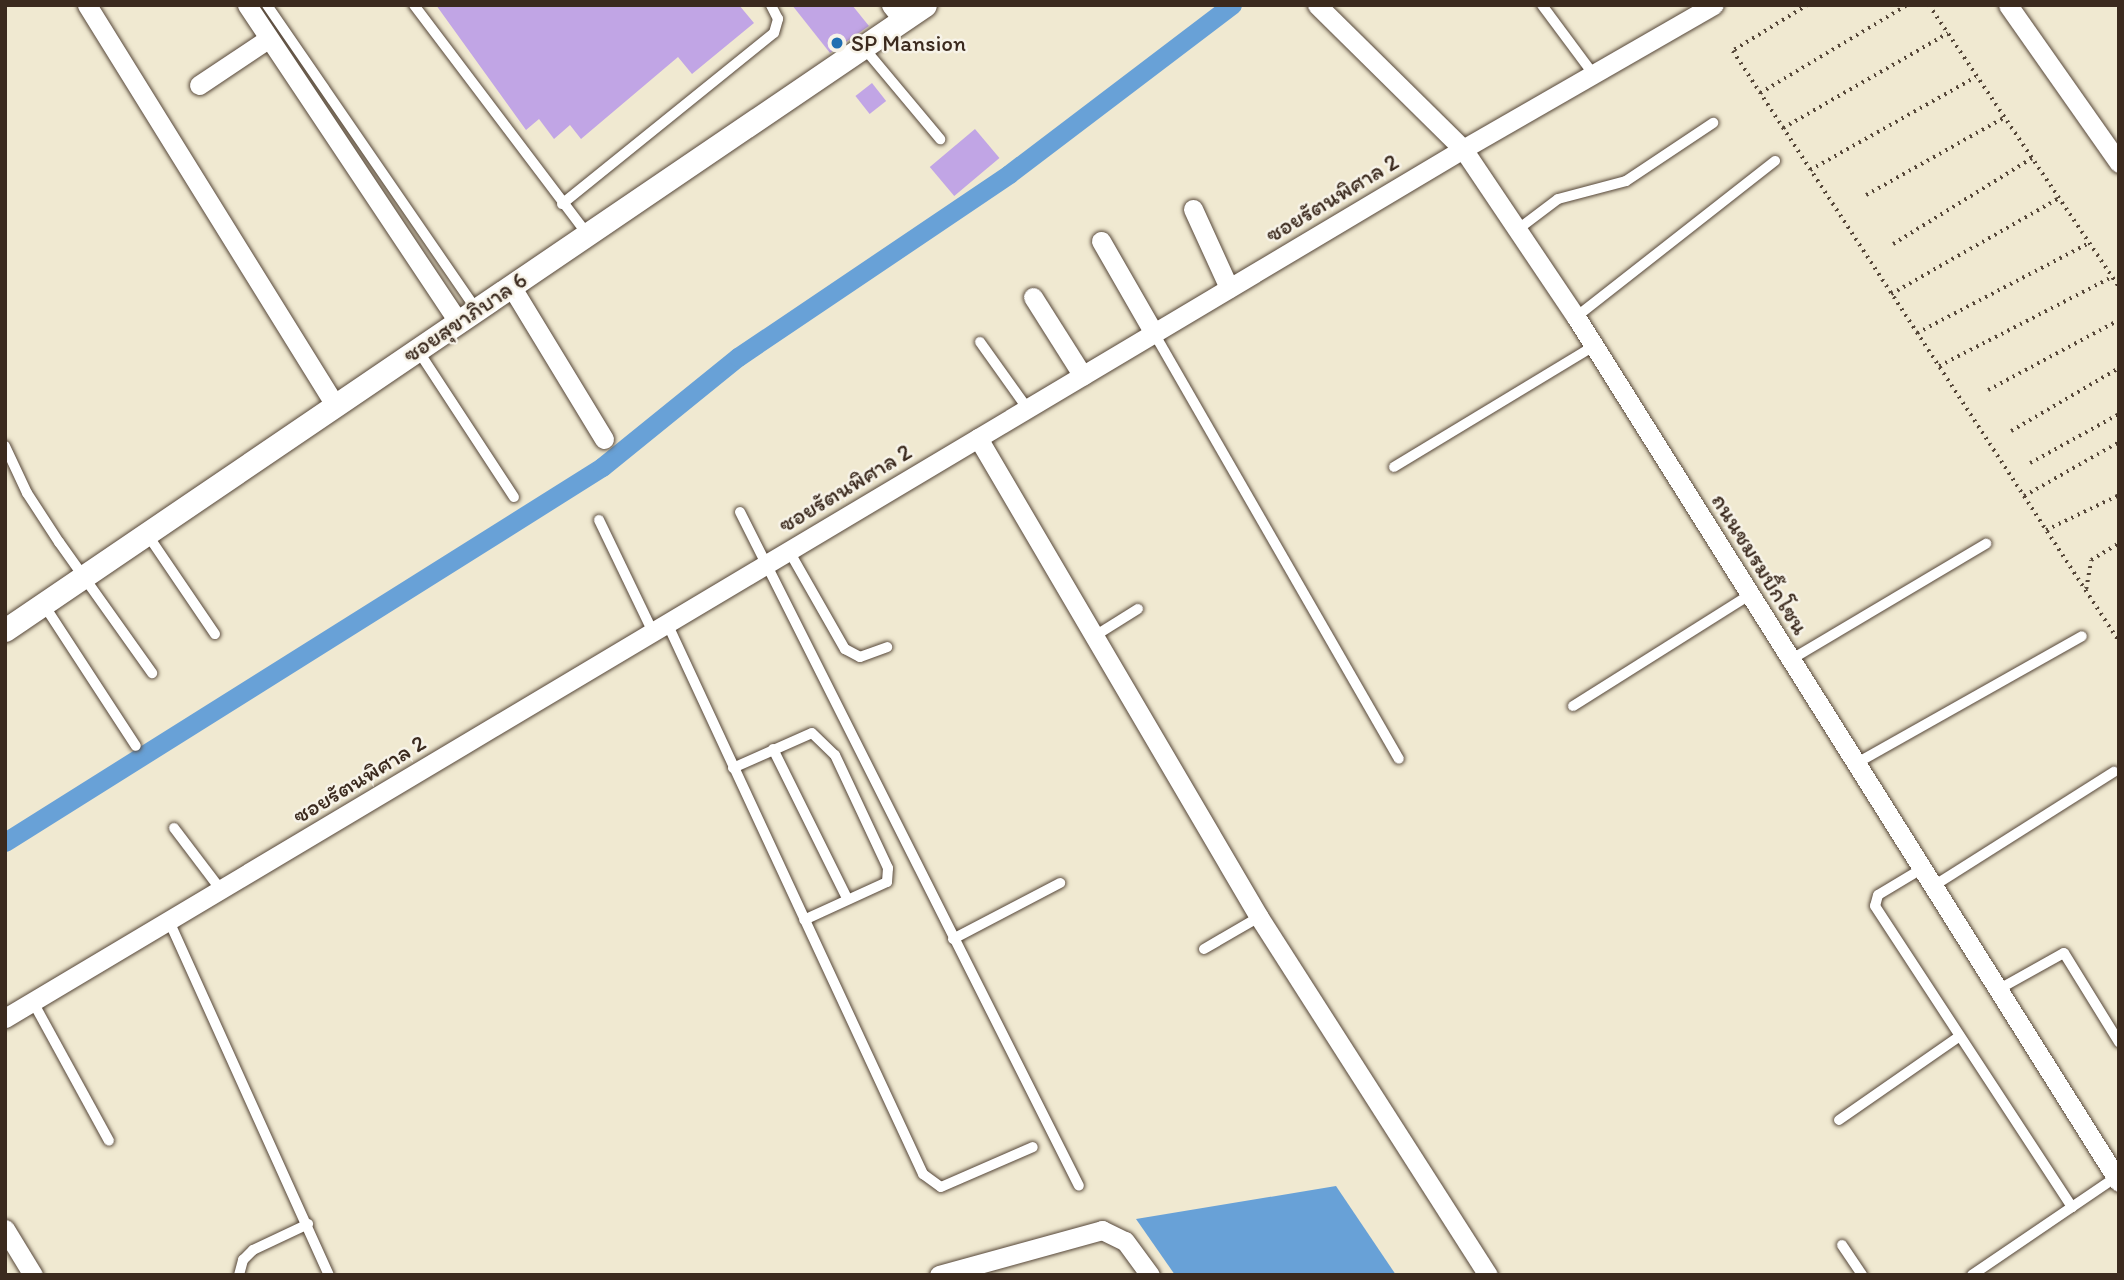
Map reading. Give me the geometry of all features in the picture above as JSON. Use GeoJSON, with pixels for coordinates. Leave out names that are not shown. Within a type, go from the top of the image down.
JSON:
{"type":"FeatureCollection","features":[{"type":"Feature","properties":{"kind":"street"},"geometry":{"type":"LineString","coordinates":[[87,5],[335,405]]}},
{"type":"Feature","properties":{"kind":"street"},"geometry":{"type":"LineString","coordinates":[[247,5],[268,39],[467,315]]}},
{"type":"Feature","properties":{"kind":"street","name":"ซอยสุขาภิบาล 6"},"geometry":{"type":"LineString","coordinates":[[5,630],[864,47],[897,13],[925,5]]}},
{"type":"Feature","properties":{"kind":"street","name":"ถนนชมรมบิ๊กโซน"},"geometry":{"type":"LineString","coordinates":[[1317,5],[1463,149],[1576,317],[2001,988],[2117,1180]]}},
{"type":"Feature","properties":{"kind":"street","name":"ซอยรัตนพิศาล 2"},"geometry":{"type":"LineString","coordinates":[[5,1018],[1463,149],[1713,5]]}},
{"type":"Feature","properties":{"kind":"street"},"geometry":{"type":"LineString","coordinates":[[2008,5],[2119,163]]}},
{"type":"Feature","properties":{"kind":"street"},"geometry":{"type":"LineString","coordinates":[[199,85],[268,39]]}},
{"type":"Feature","properties":{"kind":"street"},"geometry":{"type":"LineString","coordinates":[[1193,209],[1229,288]]}},
{"type":"Feature","properties":{"kind":"street"},"geometry":{"type":"LineString","coordinates":[[1101,241],[1154,333]]}},
{"type":"Feature","properties":{"kind":"street"},"geometry":{"type":"LineString","coordinates":[[511,286],[604,439]]}},
{"type":"Feature","properties":{"kind":"street"},"geometry":{"type":"LineString","coordinates":[[1033,297],[1083,376]]}},
{"type":"Feature","properties":{"kind":"street"},"geometry":{"type":"LineString","coordinates":[[978,438],[1092,637],[1259,917],[1488,1275]]}},
{"type":"Feature","properties":{"kind":"street"},"geometry":{"type":"LineString","coordinates":[[5,1229],[33,1275]]}},
{"type":"Feature","properties":{"kind":"street"},"geometry":{"type":"LineString","coordinates":[[939,1275],[1102,1230],[1125,1241],[1150,1275]]}},
{"type":"Feature","properties":{"kind":"lane"},"geometry":{"type":"LineString","coordinates":[[267,5],[467,315]]}},
{"type":"Feature","properties":{"kind":"lane"},"geometry":{"type":"LineString","coordinates":[[414,5],[587,234]]}},
{"type":"Feature","properties":{"kind":"lane"},"geometry":{"type":"LineString","coordinates":[[562,204],[774,33],[778,19],[771,5]]}},
{"type":"Feature","properties":{"kind":"lane"},"geometry":{"type":"LineString","coordinates":[[1542,5],[1594,75]]}},
{"type":"Feature","properties":{"kind":"lane"},"geometry":{"type":"LineString","coordinates":[[864,47],[940,139]]}},
{"type":"Feature","properties":{"kind":"lane"},"geometry":{"type":"LineString","coordinates":[[1517,230],[1558,199],[1626,180],[1713,123]]}},
{"type":"Feature","properties":{"kind":"lane"},"geometry":{"type":"LineString","coordinates":[[1576,317],[1775,161]]}},
{"type":"Feature","properties":{"kind":"lane"},"geometry":{"type":"LineString","coordinates":[[1154,333],[1399,759]]}},
{"type":"Feature","properties":{"kind":"lane"},"geometry":{"type":"LineString","coordinates":[[981,342],[1027,408]]}},
{"type":"Feature","properties":{"kind":"lane"},"geometry":{"type":"LineString","coordinates":[[1394,467],[1594,346]]}},
{"type":"Feature","properties":{"kind":"lane"},"geometry":{"type":"LineString","coordinates":[[418,349],[514,497]]}},
{"type":"Feature","properties":{"kind":"lane"},"geometry":{"type":"LineString","coordinates":[[5,446],[27,493],[152,673]]}},
{"type":"Feature","properties":{"kind":"lane"},"geometry":{"type":"LineString","coordinates":[[740,512],[1079,1186]]}},
{"type":"Feature","properties":{"kind":"lane"},"geometry":{"type":"LineString","coordinates":[[599,520],[660,628],[733,768],[923,1174],[941,1187],[1033,1147]]}},
{"type":"Feature","properties":{"kind":"lane"},"geometry":{"type":"LineString","coordinates":[[147,534],[215,634]]}},
{"type":"Feature","properties":{"kind":"lane"},"geometry":{"type":"LineString","coordinates":[[1792,659],[1986,544]]}},
{"type":"Feature","properties":{"kind":"lane"},"geometry":{"type":"LineString","coordinates":[[789,551],[845,649],[860,657],[887,647]]}},
{"type":"Feature","properties":{"kind":"lane"},"geometry":{"type":"LineString","coordinates":[[1573,706],[1751,594]]}},
{"type":"Feature","properties":{"kind":"lane"},"geometry":{"type":"LineString","coordinates":[[43,604],[136,746]]}},
{"type":"Feature","properties":{"kind":"lane"},"geometry":{"type":"LineString","coordinates":[[1092,637],[1139,608]]}},
{"type":"Feature","properties":{"kind":"lane"},"geometry":{"type":"LineString","coordinates":[[1857,763],[2082,636]]}},
{"type":"Feature","properties":{"kind":"lane"},"geometry":{"type":"LineString","coordinates":[[733,768],[812,733],[835,755],[888,868],[887,882],[847,898],[804,920]]}},
{"type":"Feature","properties":{"kind":"lane"},"geometry":{"type":"LineString","coordinates":[[772,749],[847,898]]}},
{"type":"Feature","properties":{"kind":"lane"},"geometry":{"type":"LineString","coordinates":[[1935,885],[2114,772]]}},
{"type":"Feature","properties":{"kind":"lane"},"geometry":{"type":"LineString","coordinates":[[174,828],[221,890]]}},
{"type":"Feature","properties":{"kind":"lane"},"geometry":{"type":"LineString","coordinates":[[1924,867],[1878,895],[1875,906],[2072,1207]]}},
{"type":"Feature","properties":{"kind":"lane"},"geometry":{"type":"LineString","coordinates":[[953,939],[1060,883]]}},
{"type":"Feature","properties":{"kind":"lane"},"geometry":{"type":"LineString","coordinates":[[1204,949],[1259,917]]}},
{"type":"Feature","properties":{"kind":"lane"},"geometry":{"type":"LineString","coordinates":[[169,921],[329,1275]]}},
{"type":"Feature","properties":{"kind":"lane"},"geometry":{"type":"LineString","coordinates":[[2001,988],[2064,953],[2119,1042]]}},
{"type":"Feature","properties":{"kind":"lane"},"geometry":{"type":"LineString","coordinates":[[33,1002],[109,1141]]}},
{"type":"Feature","properties":{"kind":"lane"},"geometry":{"type":"LineString","coordinates":[[1839,1121],[1961,1036]]}},
{"type":"Feature","properties":{"kind":"lane"},"geometry":{"type":"LineString","coordinates":[[1972,1275],[2117,1180]]}},
{"type":"Feature","properties":{"kind":"lane"},"geometry":{"type":"LineString","coordinates":[[239,1275],[243,1260],[253,1250],[308,1224]]}},
{"type":"Feature","properties":{"kind":"lane"},"geometry":{"type":"LineString","coordinates":[[1842,1245],[1862,1275]]}},
{"type":"Feature","properties":{"kind":"path"},"geometry":{"type":"LineString","coordinates":[[1808,5],[1732,51],[2119,641]]}},
{"type":"Feature","properties":{"kind":"path"},"geometry":{"type":"LineString","coordinates":[[1760,93],[1907,5]]}},
{"type":"Feature","properties":{"kind":"path"},"geometry":{"type":"LineString","coordinates":[[1929,5],[2119,286]]}},
{"type":"Feature","properties":{"kind":"path"},"geometry":{"type":"LineString","coordinates":[[1783,128],[1948,33]]}},
{"type":"Feature","properties":{"kind":"path"},"geometry":{"type":"LineString","coordinates":[[1810,170],[1977,76]]}},
{"type":"Feature","properties":{"kind":"path"},"geometry":{"type":"LineString","coordinates":[[1866,195],[2005,117]]}},
{"type":"Feature","properties":{"kind":"path"},"geometry":{"type":"LineString","coordinates":[[1893,244],[2032,158]]}},
{"type":"Feature","properties":{"kind":"path"},"geometry":{"type":"LineString","coordinates":[[1891,294],[2059,198]]}},
{"type":"Feature","properties":{"kind":"path"},"geometry":{"type":"LineString","coordinates":[[1917,333],[2089,243]]}},
{"type":"Feature","properties":{"kind":"path"},"geometry":{"type":"LineString","coordinates":[[1939,366],[2112,277]]}},
{"type":"Feature","properties":{"kind":"path"},"geometry":{"type":"LineString","coordinates":[[1988,390],[2119,320]]}},
{"type":"Feature","properties":{"kind":"path"},"geometry":{"type":"LineString","coordinates":[[2011,431],[2119,368]]}},
{"type":"Feature","properties":{"kind":"path"},"geometry":{"type":"LineString","coordinates":[[2031,463],[2119,414]]}},
{"type":"Feature","properties":{"kind":"path"},"geometry":{"type":"LineString","coordinates":[[2024,496],[2119,442]]}},
{"type":"Feature","properties":{"kind":"path"},"geometry":{"type":"LineString","coordinates":[[2046,530],[2119,495]]}},
{"type":"Feature","properties":{"kind":"path"},"geometry":{"type":"LineString","coordinates":[[2086,591],[2091,560],[2119,543]]}},
{"type":"Feature","properties":{"kind":"water"},"geometry":{"type":"Polygon","coordinates":[[[1336,1186],[1396,1275],[1175,1275],[1136,1219],[1336,1186]]]}},
{"type":"Feature","properties":{"kind":"building"},"geometry":{"type":"Polygon","coordinates":[[[436,5],[739,5],[754,23],[692,74],[678,57],[581,139],[570,125],[554,139],[539,119],[526,130],[436,5]]]}},
{"type":"Feature","properties":{"kind":"building","name":"SP Mansion"},"geometry":{"type":"Polygon","coordinates":[[[792,5],[852,5],[869,26],[830,53],[792,5]]]}},
{"type":"Feature","properties":{"kind":"building"},"geometry":{"type":"Polygon","coordinates":[[[872,83],[886,101],[870,114],[855,96],[872,83]]]}},
{"type":"Feature","properties":{"kind":"building"},"geometry":{"type":"Polygon","coordinates":[[[975,129],[999,158],[954,196],[930,167],[975,129]]]}},
{"type":"Feature","properties":{"kind":"waterway"},"geometry":{"type":"LineString","coordinates":[[5,842],[602,467],[738,357],[1009,174],[1232,5]]}},
{"type":"Feature","properties":{"kind":"place","name":"SP Mansion"},"geometry":{"type":"Point","coordinates":[837,43]}}]}
